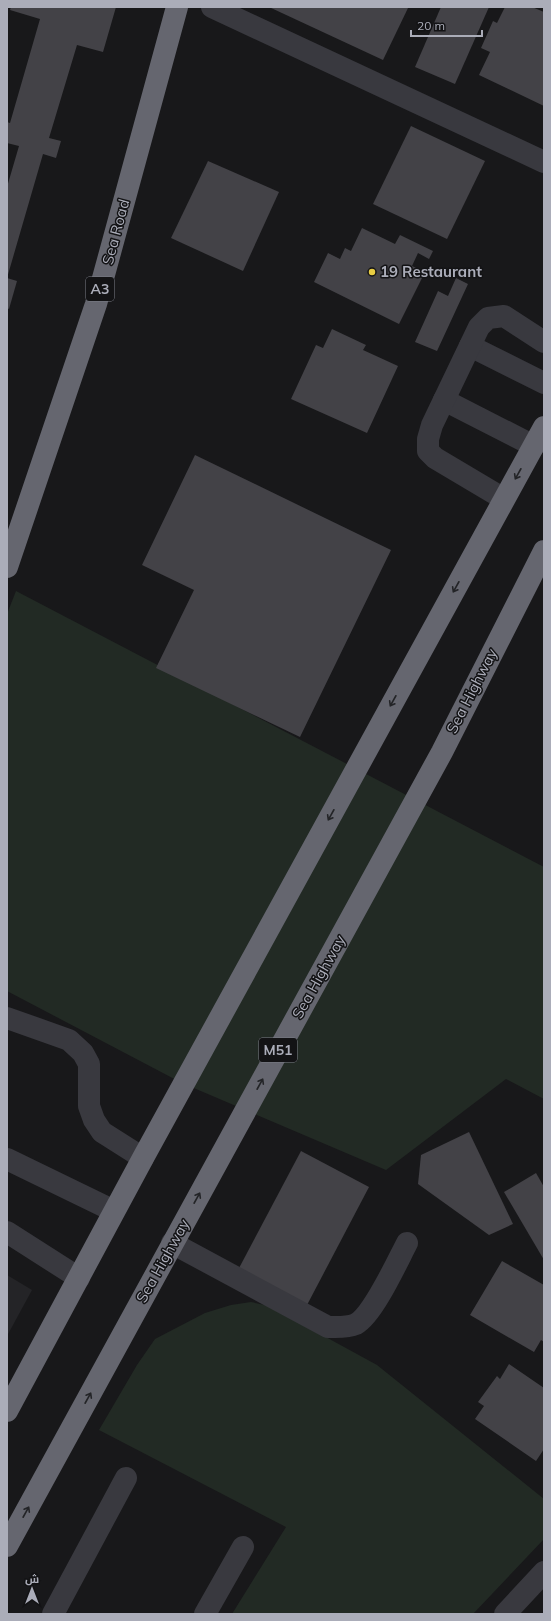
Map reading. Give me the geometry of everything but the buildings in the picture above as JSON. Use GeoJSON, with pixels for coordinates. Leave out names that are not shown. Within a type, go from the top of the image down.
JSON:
{"type":"FeatureCollection","features":[{"type":"Feature","properties":{"kind":"highway","name":"Sea Road"},"geometry":{"type":"LineString","coordinates":[[7,567],[14,530],[96,304],[177,7]]}},
{"type":"Feature","properties":{"kind":"highway"},"geometry":{"type":"LineString","coordinates":[[7,1411],[114,1211],[539,436]]}},
{"type":"Feature","properties":{"kind":"highway","name":"Sea Highway"},"geometry":{"type":"LineString","coordinates":[[7,1546],[442,752],[544,551]]}},
{"type":"Feature","properties":{"kind":"street"},"geometry":{"type":"LineString","coordinates":[[212,7],[544,162]]}},
{"type":"Feature","properties":{"kind":"street"},"geometry":{"type":"LineString","coordinates":[[504,499],[435,458],[428,451],[428,438],[432,425],[479,327],[488,318],[504,316],[544,342]]}},
{"type":"Feature","properties":{"kind":"street"},"geometry":{"type":"LineString","coordinates":[[470,346],[544,383]]}},
{"type":"Feature","properties":{"kind":"street"},"geometry":{"type":"LineString","coordinates":[[444,400],[539,436]]}},
{"type":"Feature","properties":{"kind":"street"},"geometry":{"type":"LineString","coordinates":[[7,1018],[69,1040],[83,1053],[90,1064],[90,1106],[94,1120],[102,1132],[143,1158]]}},
{"type":"Feature","properties":{"kind":"street"},"geometry":{"type":"LineString","coordinates":[[7,1159],[114,1211]]}},
{"type":"Feature","properties":{"kind":"street"},"geometry":{"type":"LineString","coordinates":[[7,1232],[79,1278]]}},
{"type":"Feature","properties":{"kind":"street"},"geometry":{"type":"LineString","coordinates":[[172,1243],[328,1327],[342,1328],[356,1324],[367,1314],[407,1243]]}},
{"type":"Feature","properties":{"kind":"street"},"geometry":{"type":"LineString","coordinates":[[54,1614],[126,1478]]}},
{"type":"Feature","properties":{"kind":"street"},"geometry":{"type":"LineString","coordinates":[[206,1614],[243,1548]]}},
{"type":"Feature","properties":{"kind":"street"},"geometry":{"type":"LineString","coordinates":[[505,1614],[544,1572]]}},
{"type":"Feature","properties":{"kind":"shaded area"},"geometry":{"type":"Polygon","coordinates":[[[16,591],[544,867],[544,1099],[506,1079],[386,1170],[182,1083],[7,991],[7,614],[16,591]]]}},
{"type":"Feature","properties":{"kind":"shaded area"},"geometry":{"type":"Polygon","coordinates":[[[7,1275],[32,1290],[7,1336],[7,1275]]]}},
{"type":"Feature","properties":{"kind":"shaded area"},"geometry":{"type":"Polygon","coordinates":[[[251,1302],[269,1306],[377,1365],[544,1499],[544,1539],[473,1614],[232,1614],[286,1527],[99,1430],[137,1365],[155,1339],[205,1313],[231,1305],[251,1302]]]}},
{"type":"Feature","properties":{"kind":"place","name":"19 Restaurant"},"geometry":{"type":"Point","coordinates":[372,272]}}]}
